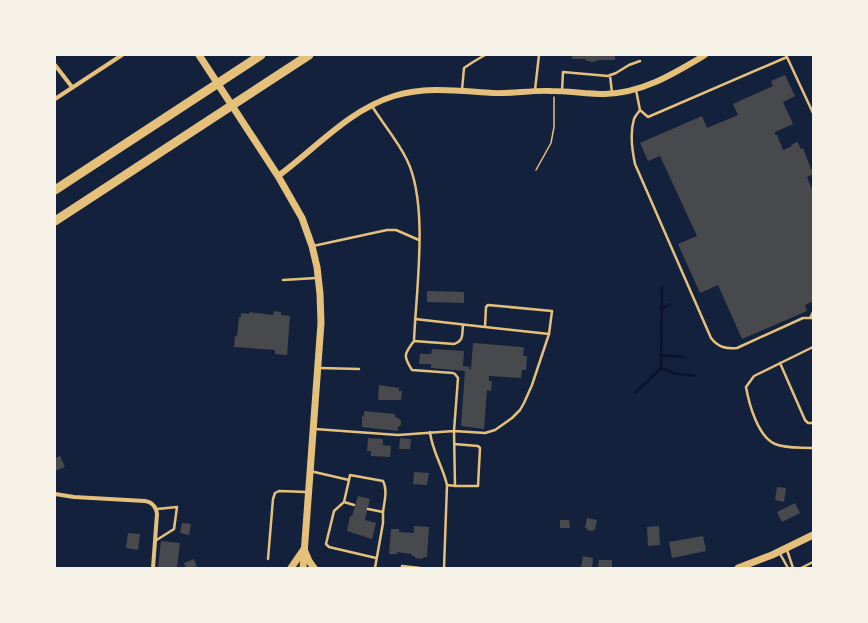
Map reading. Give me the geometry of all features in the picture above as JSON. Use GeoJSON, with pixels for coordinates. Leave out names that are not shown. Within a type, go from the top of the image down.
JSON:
{"type":"FeatureCollection","features":[{"type":"Feature","properties":{"kind":"highway"},"geometry":{"type":"LineString","coordinates":[[55,190],[261,55]]}},
{"type":"Feature","properties":{"kind":"highway"},"geometry":{"type":"LineString","coordinates":[[55,221],[309,55]]}},
{"type":"Feature","properties":{"kind":"main road"},"geometry":{"type":"LineString","coordinates":[[199,55],[278,176],[299,213],[312,246],[319,277],[321,316],[303,568]]}},
{"type":"Feature","properties":{"kind":"main road"},"geometry":{"type":"LineString","coordinates":[[738,568],[783,550],[813,535]]}},
{"type":"Feature","properties":{"kind":"main road"},"geometry":{"type":"LineString","coordinates":[[291,568],[304,549]]}},
{"type":"Feature","properties":{"kind":"main road"},"geometry":{"type":"LineString","coordinates":[[304,549],[314,568]]}},
{"type":"Feature","properties":{"kind":"street"},"geometry":{"type":"LineString","coordinates":[[55,99],[122,55]]}},
{"type":"Feature","properties":{"kind":"street"},"geometry":{"type":"LineString","coordinates":[[278,176],[352,118],[372,105],[392,97],[416,91],[433,89],[503,93],[554,91],[586,94],[612,94],[636,90],[666,78],[705,55]]}},
{"type":"Feature","properties":{"kind":"street"},"geometry":{"type":"LineString","coordinates":[[55,65],[72,87]]}},
{"type":"Feature","properties":{"kind":"street"},"geometry":{"type":"LineString","coordinates":[[55,494],[74,497],[145,500],[150,502],[157,508],[158,514],[153,568]]}},
{"type":"Feature","properties":{"kind":"lane"},"geometry":{"type":"LineString","coordinates":[[462,90],[464,68],[484,55]]}},
{"type":"Feature","properties":{"kind":"lane"},"geometry":{"type":"LineString","coordinates":[[535,91],[539,55]]}},
{"type":"Feature","properties":{"kind":"lane"},"geometry":{"type":"LineString","coordinates":[[636,90],[640,110],[648,117],[787,56],[813,113]]}},
{"type":"Feature","properties":{"kind":"lane"},"geometry":{"type":"LineString","coordinates":[[562,92],[563,72],[610,75],[640,61]]}},
{"type":"Feature","properties":{"kind":"lane"},"geometry":{"type":"LineString","coordinates":[[610,75],[612,94]]}},
{"type":"Feature","properties":{"kind":"lane"},"geometry":{"type":"LineString","coordinates":[[372,105],[408,160],[417,196],[419,240],[414,341],[406,352],[405,360],[412,370],[453,373],[458,378],[454,431],[455,486]]}},
{"type":"Feature","properties":{"kind":"lane"},"geometry":{"type":"LineString","coordinates":[[640,110],[635,118],[633,134],[634,164],[711,338],[721,347],[737,348],[803,318],[811,318],[813,312]]}},
{"type":"Feature","properties":{"kind":"lane"},"geometry":{"type":"LineString","coordinates":[[312,246],[387,230],[396,230],[419,240]]}},
{"type":"Feature","properties":{"kind":"lane"},"geometry":{"type":"LineString","coordinates":[[283,280],[319,277]]}},
{"type":"Feature","properties":{"kind":"lane"},"geometry":{"type":"LineString","coordinates":[[313,429],[398,435],[454,431],[490,432],[499,428],[520,410],[529,391],[550,334],[553,313],[551,310],[488,304],[486,307],[485,327]]}},
{"type":"Feature","properties":{"kind":"lane"},"geometry":{"type":"LineString","coordinates":[[415,319],[550,334]]}},
{"type":"Feature","properties":{"kind":"lane"},"geometry":{"type":"LineString","coordinates":[[414,341],[454,344],[459,343],[462,338],[463,325]]}},
{"type":"Feature","properties":{"kind":"lane"},"geometry":{"type":"LineString","coordinates":[[813,347],[754,376],[746,387],[748,402],[763,434],[767,439],[775,444],[783,446],[813,448]]}},
{"type":"Feature","properties":{"kind":"lane"},"geometry":{"type":"LineString","coordinates":[[780,363],[805,420],[808,423],[813,423]]}},
{"type":"Feature","properties":{"kind":"lane"},"geometry":{"type":"LineString","coordinates":[[317,368],[359,369]]}},
{"type":"Feature","properties":{"kind":"lane"},"geometry":{"type":"LineString","coordinates":[[430,432],[431,442],[446,478],[447,485],[444,568]]}},
{"type":"Feature","properties":{"kind":"lane"},"geometry":{"type":"LineString","coordinates":[[447,485],[478,486],[480,448],[478,446],[454,444]]}},
{"type":"Feature","properties":{"kind":"lane"},"geometry":{"type":"LineString","coordinates":[[310,471],[349,480]]}},
{"type":"Feature","properties":{"kind":"lane"},"geometry":{"type":"LineString","coordinates":[[375,568],[383,523],[386,492],[385,484],[383,481],[350,475],[344,502],[334,511],[326,544],[329,548],[376,558]]}},
{"type":"Feature","properties":{"kind":"lane"},"geometry":{"type":"LineString","coordinates":[[268,559],[273,499],[275,493],[279,491],[308,492]]}},
{"type":"Feature","properties":{"kind":"lane"},"geometry":{"type":"LineString","coordinates":[[344,502],[354,505]]}},
{"type":"Feature","properties":{"kind":"lane"},"geometry":{"type":"LineString","coordinates":[[155,542],[174,529],[176,507],[157,508]]}},
{"type":"Feature","properties":{"kind":"lane"},"geometry":{"type":"LineString","coordinates":[[368,509],[383,512]]}},
{"type":"Feature","properties":{"kind":"lane"},"geometry":{"type":"LineString","coordinates":[[783,550],[788,568]]}},
{"type":"Feature","properties":{"kind":"lane"},"geometry":{"type":"LineString","coordinates":[[783,550],[793,568]]}},
{"type":"Feature","properties":{"kind":"lane"},"geometry":{"type":"LineString","coordinates":[[801,568],[813,562]]}},
{"type":"Feature","properties":{"kind":"lane"},"geometry":{"type":"LineString","coordinates":[[402,568],[402,566],[420,568]]}},
{"type":"Feature","properties":{"kind":"path"},"geometry":{"type":"LineString","coordinates":[[536,170],[552,139],[554,126],[554,91]]}},
{"type":"Feature","properties":{"kind":"building"},"geometry":{"type":"Polygon","coordinates":[[[572,55],[615,55],[615,60],[590,62],[586,61],[586,59],[572,59],[572,55]]]}},
{"type":"Feature","properties":{"kind":"building"},"geometry":{"type":"Polygon","coordinates":[[[785,75],[795,96],[783,102],[793,124],[775,132],[775,135],[777,135],[783,150],[792,146],[791,145],[797,141],[801,149],[803,148],[813,174],[807,177],[813,192],[813,301],[805,305],[807,311],[742,339],[718,285],[700,293],[678,244],[697,236],[660,156],[648,161],[640,143],[702,116],[707,128],[738,115],[733,104],[773,86],[771,81],[785,75]]]}},
{"type":"Feature","properties":{"kind":"building"},"geometry":{"type":"Polygon","coordinates":[[[427,291],[464,292],[464,303],[427,302],[427,291]]]}},
{"type":"Feature","properties":{"kind":"building"},"geometry":{"type":"Polygon","coordinates":[[[274,311],[281,312],[281,315],[290,316],[287,355],[275,354],[275,350],[234,347],[235,336],[237,336],[239,317],[241,317],[241,313],[249,314],[249,312],[273,315],[274,311]]]}},
{"type":"Feature","properties":{"kind":"building"},"geometry":{"type":"Polygon","coordinates":[[[473,343],[521,347],[524,348],[523,356],[527,356],[526,370],[522,370],[521,378],[489,376],[489,381],[492,381],[491,391],[487,390],[484,429],[461,426],[465,371],[431,368],[431,364],[419,364],[420,354],[431,354],[432,349],[464,351],[463,366],[470,367],[469,369],[471,369],[473,343]]]}},
{"type":"Feature","properties":{"kind":"building"},"geometry":{"type":"Polygon","coordinates":[[[379,385],[399,388],[399,391],[402,391],[401,400],[378,400],[379,385]]]}},
{"type":"Feature","properties":{"kind":"building"},"geometry":{"type":"Polygon","coordinates":[[[364,411],[395,414],[395,417],[401,421],[401,425],[398,427],[398,431],[362,427],[362,416],[364,417],[364,411]]]}},
{"type":"Feature","properties":{"kind":"building"},"geometry":{"type":"Polygon","coordinates":[[[368,438],[383,439],[383,445],[391,446],[390,457],[371,456],[371,451],[367,451],[368,438]]]}},
{"type":"Feature","properties":{"kind":"building"},"geometry":{"type":"Polygon","coordinates":[[[400,438],[411,439],[410,449],[399,449],[400,438]]]}},
{"type":"Feature","properties":{"kind":"building"},"geometry":{"type":"Polygon","coordinates":[[[60,456],[65,467],[55,471],[55,458],[60,456]]]}},
{"type":"Feature","properties":{"kind":"building"},"geometry":{"type":"Polygon","coordinates":[[[414,472],[429,473],[427,485],[413,484],[414,472]]]}},
{"type":"Feature","properties":{"kind":"building"},"geometry":{"type":"Polygon","coordinates":[[[777,487],[786,488],[784,502],[775,500],[777,487]]]}},
{"type":"Feature","properties":{"kind":"building"},"geometry":{"type":"Polygon","coordinates":[[[358,496],[370,499],[365,520],[376,523],[372,539],[347,531],[350,516],[352,516],[358,496]]]}},
{"type":"Feature","properties":{"kind":"building"},"geometry":{"type":"Polygon","coordinates":[[[795,503],[800,513],[782,522],[777,512],[795,503]]]}},
{"type":"Feature","properties":{"kind":"building"},"geometry":{"type":"Polygon","coordinates":[[[587,518],[597,520],[595,530],[587,530],[587,528],[585,528],[587,518]]]}},
{"type":"Feature","properties":{"kind":"building"},"geometry":{"type":"Polygon","coordinates":[[[560,520],[569,520],[570,528],[560,528],[560,520]]]}},
{"type":"Feature","properties":{"kind":"building"},"geometry":{"type":"Polygon","coordinates":[[[182,523],[191,524],[189,535],[180,533],[182,523]]]}},
{"type":"Feature","properties":{"kind":"building"},"geometry":{"type":"Polygon","coordinates":[[[414,526],[429,527],[427,557],[423,557],[423,559],[415,558],[412,554],[397,552],[397,554],[389,554],[391,529],[399,529],[399,532],[414,533],[414,526]]]}},
{"type":"Feature","properties":{"kind":"building"},"geometry":{"type":"Polygon","coordinates":[[[659,526],[660,545],[648,546],[647,527],[659,526]]]}},
{"type":"Feature","properties":{"kind":"building"},"geometry":{"type":"Polygon","coordinates":[[[128,533],[140,534],[138,550],[126,548],[128,533]]]}},
{"type":"Feature","properties":{"kind":"building"},"geometry":{"type":"Polygon","coordinates":[[[703,536],[706,551],[672,558],[669,542],[703,536]]]}},
{"type":"Feature","properties":{"kind":"building"},"geometry":{"type":"Polygon","coordinates":[[[161,541],[180,543],[177,568],[158,568],[161,541]]]}},
{"type":"Feature","properties":{"kind":"building"},"geometry":{"type":"Polygon","coordinates":[[[583,556],[593,558],[592,568],[581,568],[583,556]]]}},
{"type":"Feature","properties":{"kind":"building"},"geometry":{"type":"Polygon","coordinates":[[[194,559],[197,568],[186,568],[184,563],[194,559]]]}},
{"type":"Feature","properties":{"kind":"building"},"geometry":{"type":"Polygon","coordinates":[[[599,560],[612,560],[612,568],[598,568],[599,560]]]}},
{"type":"Feature","properties":{"kind":"waterway"},"geometry":{"type":"LineString","coordinates":[[635,393],[661,368],[662,286]]}},
{"type":"Feature","properties":{"kind":"waterway"},"geometry":{"type":"LineString","coordinates":[[662,308],[670,304]]}},
{"type":"Feature","properties":{"kind":"waterway"},"geometry":{"type":"LineString","coordinates":[[661,355],[684,357]]}},
{"type":"Feature","properties":{"kind":"waterway"},"geometry":{"type":"LineString","coordinates":[[661,368],[673,373],[695,376]]}}]}
